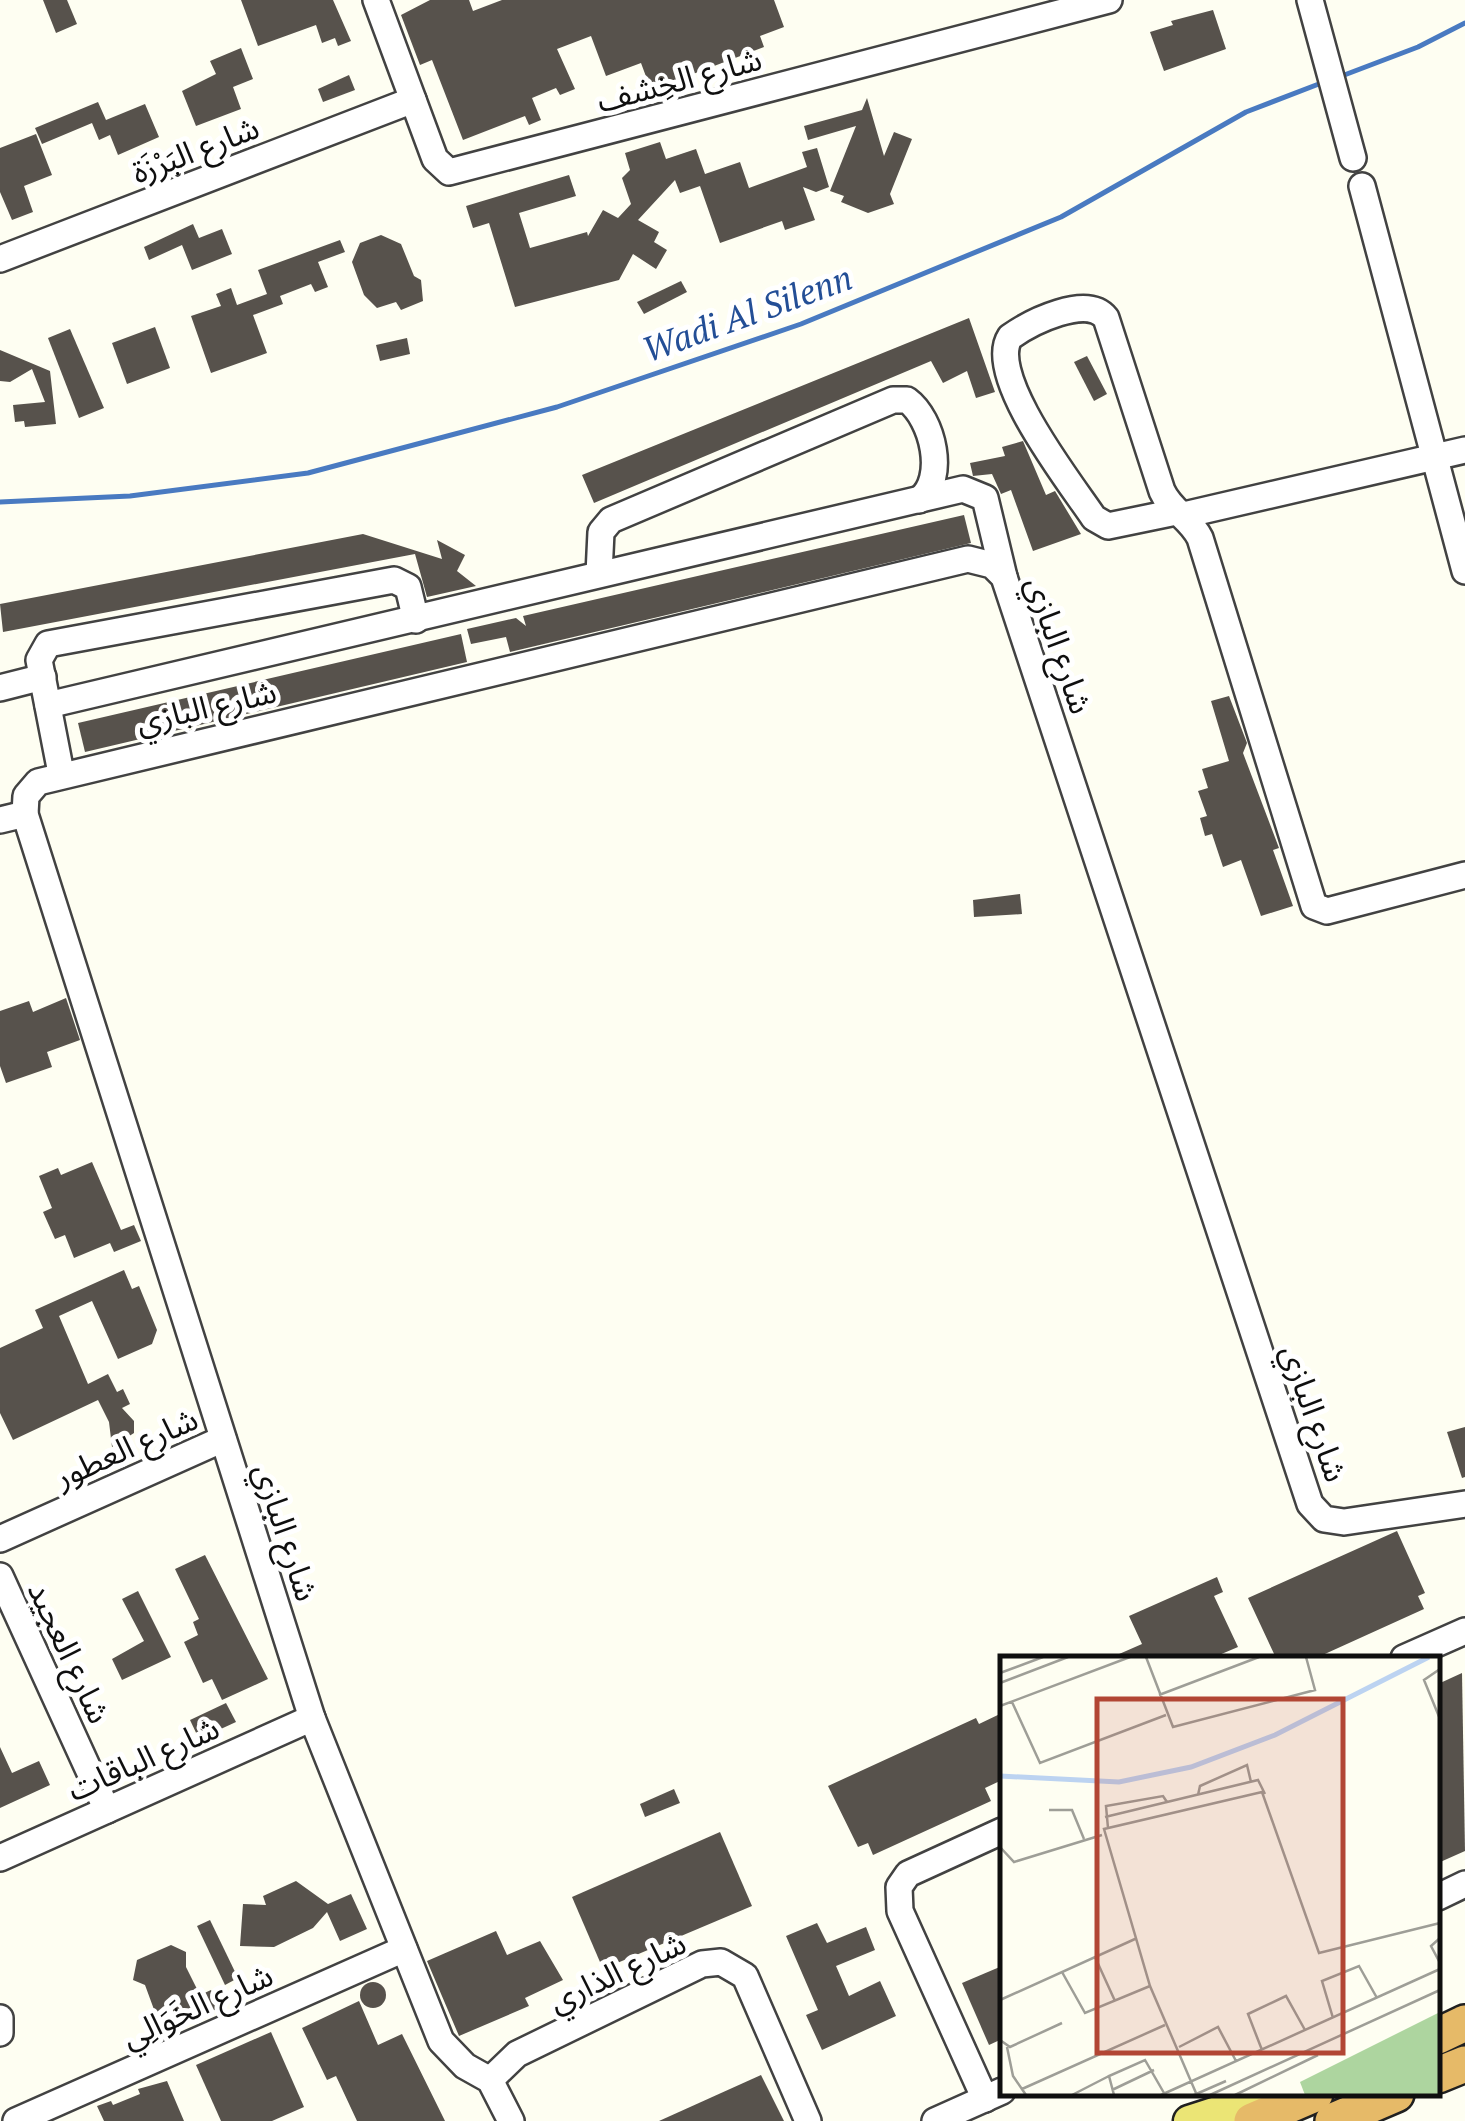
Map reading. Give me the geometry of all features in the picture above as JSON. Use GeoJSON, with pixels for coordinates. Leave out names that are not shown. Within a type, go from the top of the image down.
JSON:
{"type":"FeatureCollection","features":[{"type":"Feature","properties":{"kind":"highway"},"geometry":{"type":"LineString","coordinates":[[1440,2035],[1465,2023]]}},
{"type":"Feature","properties":{"kind":"highway"},"geometry":{"type":"LineString","coordinates":[[1440,2075],[1465,2064]]}},
{"type":"Feature","properties":{"kind":"highway"},"geometry":{"type":"LineString","coordinates":[[1252,2121],[1319,2104],[1381,2096]]}},
{"type":"Feature","properties":{"kind":"main road"},"geometry":{"type":"LineString","coordinates":[[1189,2121],[1251,2100],[1319,2104]]}},
{"type":"Feature","properties":{"kind":"street","name":"شارع الخِشف"},"geometry":{"type":"LineString","coordinates":[[376,0],[438,164],[456,171],[1109,0]]}},
{"type":"Feature","properties":{"kind":"street"},"geometry":{"type":"LineString","coordinates":[[1313,11],[1354,158]]}},
{"type":"Feature","properties":{"kind":"street","name":"شارع البَرْزَة"},"geometry":{"type":"LineString","coordinates":[[0,260],[413,100]]}},
{"type":"Feature","properties":{"kind":"street"},"geometry":{"type":"LineString","coordinates":[[1362,186],[1465,571]]}},
{"type":"Feature","properties":{"kind":"street"},"geometry":{"type":"LineString","coordinates":[[1465,450],[1180,513],[1108,526],[1094,518],[1027,418],[1005,360],[1010,337],[1084,306],[1103,314],[1162,490],[1180,513],[1200,538],[1314,906],[1327,911],[1465,875]]}},
{"type":"Feature","properties":{"kind":"street"},"geometry":{"type":"LineString","coordinates":[[599,574],[601,532],[611,520],[893,400],[907,400],[918,410],[937,464],[934,484],[919,500]]}},
{"type":"Feature","properties":{"kind":"street"},"geometry":{"type":"LineString","coordinates":[[48,705],[962,488],[985,498],[1004,577]]}},
{"type":"Feature","properties":{"kind":"street","name":"شارع البازي"},"geometry":{"type":"LineString","coordinates":[[511,2121],[490,2080],[465,2066],[441,2041],[312,1718],[223,1438],[13,817],[30,788],[61,773],[968,559],[992,564],[1004,577],[1310,1504],[1324,1519],[1344,1522],[1465,1504]]}},
{"type":"Feature","properties":{"kind":"street"},"geometry":{"type":"LineString","coordinates":[[61,773],[42,677],[41,654],[54,642],[394,580],[408,587],[416,620]]}},
{"type":"Feature","properties":{"kind":"street"},"geometry":{"type":"LineString","coordinates":[[0,688],[42,677]]}},
{"type":"Feature","properties":{"kind":"street","name":"شارع العطور"},"geometry":{"type":"LineString","coordinates":[[0,1538],[223,1438]]}},
{"type":"Feature","properties":{"kind":"street","name":"شارع العجيد"},"geometry":{"type":"LineString","coordinates":[[0,1576],[107,1810]]}},
{"type":"Feature","properties":{"kind":"street"},"geometry":{"type":"LineString","coordinates":[[1409,1656],[1465,1631]]}},
{"type":"Feature","properties":{"kind":"street","name":"شارع الباقات"},"geometry":{"type":"LineString","coordinates":[[0,1858],[312,1718]]}},
{"type":"Feature","properties":{"kind":"street"},"geometry":{"type":"LineString","coordinates":[[934,2121],[994,2095],[900,1911],[898,1895],[908,1874],[1000,1832]]}},
{"type":"Feature","properties":{"kind":"street"},"geometry":{"type":"LineString","coordinates":[[1440,1895],[1465,1884]]}},
{"type":"Feature","properties":{"kind":"street","name":"شارع الخَوَالِي"},"geometry":{"type":"LineString","coordinates":[[16,2121],[404,1949]]}},
{"type":"Feature","properties":{"kind":"street","name":"شارع الذاري"},"geometry":{"type":"LineString","coordinates":[[490,2080],[517,2054],[702,1964],[721,1962],[745,1976],[808,2121]]}},
{"type":"Feature","properties":{"kind":"street"},"geometry":{"type":"LineString","coordinates":[[0,2018],[0,2033]]}},
{"type":"Feature","properties":{"kind":"building"},"geometry":{"type":"Polygon","coordinates":[[[43,0],[67,0],[77,24],[56,33],[43,0]]]}},
{"type":"Feature","properties":{"kind":"building"},"geometry":{"type":"Polygon","coordinates":[[[241,0],[333,0],[351,41],[338,46],[335,38],[322,43],[316,25],[258,46],[241,0]]]}},
{"type":"Feature","properties":{"kind":"building"},"geometry":{"type":"Polygon","coordinates":[[[430,0],[469,0],[473,11],[502,0],[774,0],[784,27],[760,36],[764,47],[651,90],[641,63],[606,76],[591,36],[557,49],[575,89],[560,95],[556,88],[532,98],[541,120],[529,125],[525,116],[463,140],[432,60],[420,65],[401,15],[430,0]]]}},
{"type":"Feature","properties":{"kind":"building"},"geometry":{"type":"Polygon","coordinates":[[[1213,10],[1226,49],[1164,71],[1150,32],[1173,25],[1171,21],[1213,10]]]}},
{"type":"Feature","properties":{"kind":"building"},"geometry":{"type":"Polygon","coordinates":[[[241,48],[253,79],[233,87],[241,109],[196,126],[182,91],[216,74],[210,61],[241,48]]]}},
{"type":"Feature","properties":{"kind":"building"},"geometry":{"type":"Polygon","coordinates":[[[349,75],[355,90],[323,102],[318,89],[349,75]]]}},
{"type":"Feature","properties":{"kind":"building"},"geometry":{"type":"Polygon","coordinates":[[[867,98],[884,156],[894,132],[912,139],[890,194],[894,204],[868,213],[841,202],[844,196],[830,191],[856,126],[808,140],[804,126],[862,110],[867,98]]]}},
{"type":"Feature","properties":{"kind":"building"},"geometry":{"type":"Polygon","coordinates":[[[98,102],[106,120],[145,104],[159,137],[118,155],[110,135],[99,140],[92,123],[42,144],[35,128],[98,102]]]}},
{"type":"Feature","properties":{"kind":"building"},"geometry":{"type":"Polygon","coordinates":[[[36,134],[52,175],[24,186],[33,212],[12,220],[0,192],[0,148],[36,134]]]}},
{"type":"Feature","properties":{"kind":"building"},"geometry":{"type":"Polygon","coordinates":[[[660,142],[666,159],[696,149],[705,174],[740,162],[749,188],[807,167],[802,152],[817,148],[829,187],[816,192],[803,187],[815,220],[785,230],[782,221],[720,243],[700,186],[680,193],[675,180],[638,220],[659,232],[654,242],[667,250],[656,269],[633,254],[619,280],[515,307],[489,223],[473,228],[466,206],[569,175],[576,196],[519,213],[530,248],[587,232],[588,236],[603,210],[618,218],[631,204],[622,178],[630,170],[625,153],[660,142]]]}},
{"type":"Feature","properties":{"kind":"building"},"geometry":{"type":"Polygon","coordinates":[[[193,224],[199,238],[222,229],[232,254],[192,270],[182,245],[149,260],[144,247],[193,224]]]}},
{"type":"Feature","properties":{"kind":"building"},"geometry":{"type":"Polygon","coordinates":[[[381,235],[401,244],[414,276],[421,280],[423,301],[401,310],[396,302],[377,308],[364,295],[352,262],[360,243],[381,235]]]}},
{"type":"Feature","properties":{"kind":"building"},"geometry":{"type":"Polygon","coordinates":[[[340,240],[345,252],[318,262],[328,287],[315,292],[311,284],[280,296],[283,304],[253,315],[267,353],[211,373],[191,316],[221,306],[216,294],[231,288],[237,305],[267,294],[258,270],[340,240]]]}},
{"type":"Feature","properties":{"kind":"building"},"geometry":{"type":"Polygon","coordinates":[[[681,281],[687,292],[644,314],[637,302],[681,281]]]}},
{"type":"Feature","properties":{"kind":"building"},"geometry":{"type":"Polygon","coordinates":[[[969,318],[995,392],[976,398],[967,371],[943,383],[931,361],[594,503],[582,475],[969,318]]]}},
{"type":"Feature","properties":{"kind":"building"},"geometry":{"type":"Polygon","coordinates":[[[155,327],[170,368],[127,384],[112,343],[155,327]]]}},
{"type":"Feature","properties":{"kind":"building"},"geometry":{"type":"Polygon","coordinates":[[[70,329],[104,408],[79,418],[48,338],[70,329]]]}},
{"type":"Feature","properties":{"kind":"building"},"geometry":{"type":"Polygon","coordinates":[[[407,338],[410,354],[380,361],[376,345],[407,338]]]}},
{"type":"Feature","properties":{"kind":"building"},"geometry":{"type":"Polygon","coordinates":[[[0,350],[50,371],[56,424],[25,427],[24,421],[15,422],[13,405],[45,402],[32,369],[10,382],[0,381],[0,350]]]}},
{"type":"Feature","properties":{"kind":"building"},"geometry":{"type":"Polygon","coordinates":[[[1087,356],[1107,394],[1094,401],[1074,362],[1087,356]]]}},
{"type":"Feature","properties":{"kind":"building"},"geometry":{"type":"Polygon","coordinates":[[[1023,441],[1046,495],[1055,491],[1081,534],[1033,551],[1011,490],[1001,494],[992,474],[973,476],[970,463],[1005,456],[1002,447],[1023,441]]]}},
{"type":"Feature","properties":{"kind":"building"},"geometry":{"type":"Polygon","coordinates":[[[964,515],[971,543],[510,652],[506,637],[471,644],[467,629],[516,618],[526,626],[523,616],[964,515]]]}},
{"type":"Feature","properties":{"kind":"building"},"geometry":{"type":"Polygon","coordinates":[[[363,534],[442,559],[437,540],[465,555],[457,571],[476,586],[427,597],[415,554],[3,632],[0,604],[363,534]]]}},
{"type":"Feature","properties":{"kind":"building"},"geometry":{"type":"Polygon","coordinates":[[[461,634],[467,662],[85,752],[78,723],[461,634]]]}},
{"type":"Feature","properties":{"kind":"building"},"geometry":{"type":"Polygon","coordinates":[[[1229,696],[1247,743],[1243,753],[1279,848],[1273,850],[1293,906],[1261,916],[1241,860],[1223,867],[1212,834],[1205,836],[1200,818],[1207,816],[1198,791],[1208,788],[1202,769],[1229,761],[1211,701],[1229,696]]]}},
{"type":"Feature","properties":{"kind":"building"},"geometry":{"type":"Polygon","coordinates":[[[1020,894],[1022,914],[974,917],[973,900],[1020,894]]]}},
{"type":"Feature","properties":{"kind":"building"},"geometry":{"type":"Polygon","coordinates":[[[66,998],[80,1040],[47,1052],[52,1067],[6,1083],[0,1066],[0,1011],[29,1001],[33,1012],[66,998]]]}},
{"type":"Feature","properties":{"kind":"building"},"geometry":{"type":"Polygon","coordinates":[[[92,1162],[121,1230],[134,1225],[141,1241],[114,1252],[110,1243],[74,1258],[65,1235],[55,1239],[43,1212],[52,1208],[39,1176],[58,1168],[61,1175],[92,1162]]]}},
{"type":"Feature","properties":{"kind":"building"},"geometry":{"type":"Polygon","coordinates":[[[124,1270],[132,1289],[139,1286],[157,1330],[152,1344],[118,1359],[92,1301],[59,1316],[88,1384],[108,1374],[117,1392],[123,1389],[130,1404],[122,1408],[134,1421],[134,1433],[112,1447],[109,1422],[98,1400],[13,1440],[0,1413],[0,1348],[43,1328],[35,1310],[124,1270]]]}},
{"type":"Feature","properties":{"kind":"building"},"geometry":{"type":"Polygon","coordinates":[[[1465,1427],[1465,1477],[1462,1478],[1447,1432],[1465,1427]]]}},
{"type":"Feature","properties":{"kind":"building"},"geometry":{"type":"Polygon","coordinates":[[[1397,1531],[1425,1593],[1418,1596],[1424,1609],[1320,1656],[1275,1656],[1248,1598],[1397,1531]]]}},
{"type":"Feature","properties":{"kind":"building"},"geometry":{"type":"Polygon","coordinates":[[[205,1555],[268,1679],[222,1700],[212,1679],[203,1683],[184,1642],[198,1635],[193,1622],[199,1619],[175,1569],[205,1555]]]}},
{"type":"Feature","properties":{"kind":"building"},"geometry":{"type":"Polygon","coordinates":[[[1217,1577],[1223,1592],[1214,1596],[1238,1647],[1217,1656],[1115,1656],[1142,1644],[1129,1616],[1217,1577]]]}},
{"type":"Feature","properties":{"kind":"building"},"geometry":{"type":"Polygon","coordinates":[[[138,1591],[171,1657],[122,1680],[112,1659],[144,1641],[122,1599],[138,1591]]]}},
{"type":"Feature","properties":{"kind":"building"},"geometry":{"type":"Polygon","coordinates":[[[1462,1673],[1465,1851],[1440,1862],[1440,1683],[1462,1673]]]}},
{"type":"Feature","properties":{"kind":"building"},"geometry":{"type":"Polygon","coordinates":[[[226,1703],[236,1722],[199,1739],[190,1720],[226,1703]]]}},
{"type":"Feature","properties":{"kind":"building"},"geometry":{"type":"Polygon","coordinates":[[[1000,1714],[1000,1781],[985,1788],[991,1801],[873,1855],[868,1843],[858,1847],[828,1786],[976,1718],[979,1724],[1000,1714]]]}},
{"type":"Feature","properties":{"kind":"building"},"geometry":{"type":"Polygon","coordinates":[[[0,1747],[12,1773],[39,1761],[50,1785],[0,1808],[0,1747]]]}},
{"type":"Feature","properties":{"kind":"building"},"geometry":{"type":"Polygon","coordinates":[[[674,1789],[680,1803],[645,1817],[640,1804],[674,1789]]]}},
{"type":"Feature","properties":{"kind":"building"},"geometry":{"type":"Polygon","coordinates":[[[720,1832],[752,1906],[603,1969],[572,1897],[720,1832]]]}},
{"type":"Feature","properties":{"kind":"building"},"geometry":{"type":"Polygon","coordinates":[[[296,1881],[328,1904],[351,1894],[367,1929],[340,1941],[327,1912],[313,1928],[274,1947],[240,1946],[243,1904],[266,1905],[263,1896],[296,1881]]]}},
{"type":"Feature","properties":{"kind":"building"},"geometry":{"type":"Polygon","coordinates":[[[210,1920],[238,1978],[225,1985],[197,1926],[210,1920]]]}},
{"type":"Feature","properties":{"kind":"building"},"geometry":{"type":"Polygon","coordinates":[[[817,1923],[827,1943],[866,1927],[875,1950],[836,1966],[849,1996],[880,1981],[896,2016],[822,2050],[806,2015],[818,2010],[786,1936],[817,1923]]]}},
{"type":"Feature","properties":{"kind":"building"},"geometry":{"type":"Polygon","coordinates":[[[496,1931],[507,1955],[540,1941],[563,1980],[525,1998],[529,2006],[459,2036],[427,1961],[496,1931]]]}},
{"type":"Feature","properties":{"kind":"building"},"geometry":{"type":"Polygon","coordinates":[[[171,1945],[186,1952],[186,1967],[200,1995],[211,1990],[219,2008],[163,2034],[145,1985],[133,1980],[137,1960],[171,1945]]]}},
{"type":"Feature","properties":{"kind":"building"},"geometry":{"type":"Polygon","coordinates":[[[1000,1967],[1000,2040],[989,2045],[962,1983],[1000,1967]]]}},
{"type":"Feature","properties":{"kind":"building"},"geometry":{"type":"Polygon","coordinates":[[[373,1982],[382,1986],[386,1995],[382,2004],[373,2008],[364,2004],[360,1995],[364,1986],[373,1982]]]}},
{"type":"Feature","properties":{"kind":"building"},"geometry":{"type":"Polygon","coordinates":[[[359,2001],[378,2045],[402,2034],[445,2121],[357,2121],[336,2076],[327,2080],[302,2028],[359,2001]]]}},
{"type":"Feature","properties":{"kind":"building"},"geometry":{"type":"Polygon","coordinates":[[[271,2032],[304,2107],[272,2121],[221,2121],[196,2065],[271,2032]]]}},
{"type":"Feature","properties":{"kind":"building"},"geometry":{"type":"Polygon","coordinates":[[[761,2075],[784,2121],[659,2121],[761,2075]]]}},
{"type":"Feature","properties":{"kind":"building"},"geometry":{"type":"Polygon","coordinates":[[[167,2081],[184,2121],[104,2121],[97,2106],[111,2101],[113,2105],[140,2094],[138,2089],[167,2081]]]}},
{"type":"Feature","properties":{"kind":"waterway","name":"Wadi Al Silenn"},"geometry":{"type":"LineString","coordinates":[[1339,77],[1418,47],[1465,23]]}},
{"type":"Feature","properties":{"kind":"waterway","name":"Wadi Al Silenn"},"geometry":{"type":"LineString","coordinates":[[0,502],[130,496],[308,473],[557,407],[801,324],[1061,217],[1246,112],[1324,82]]}}]}
